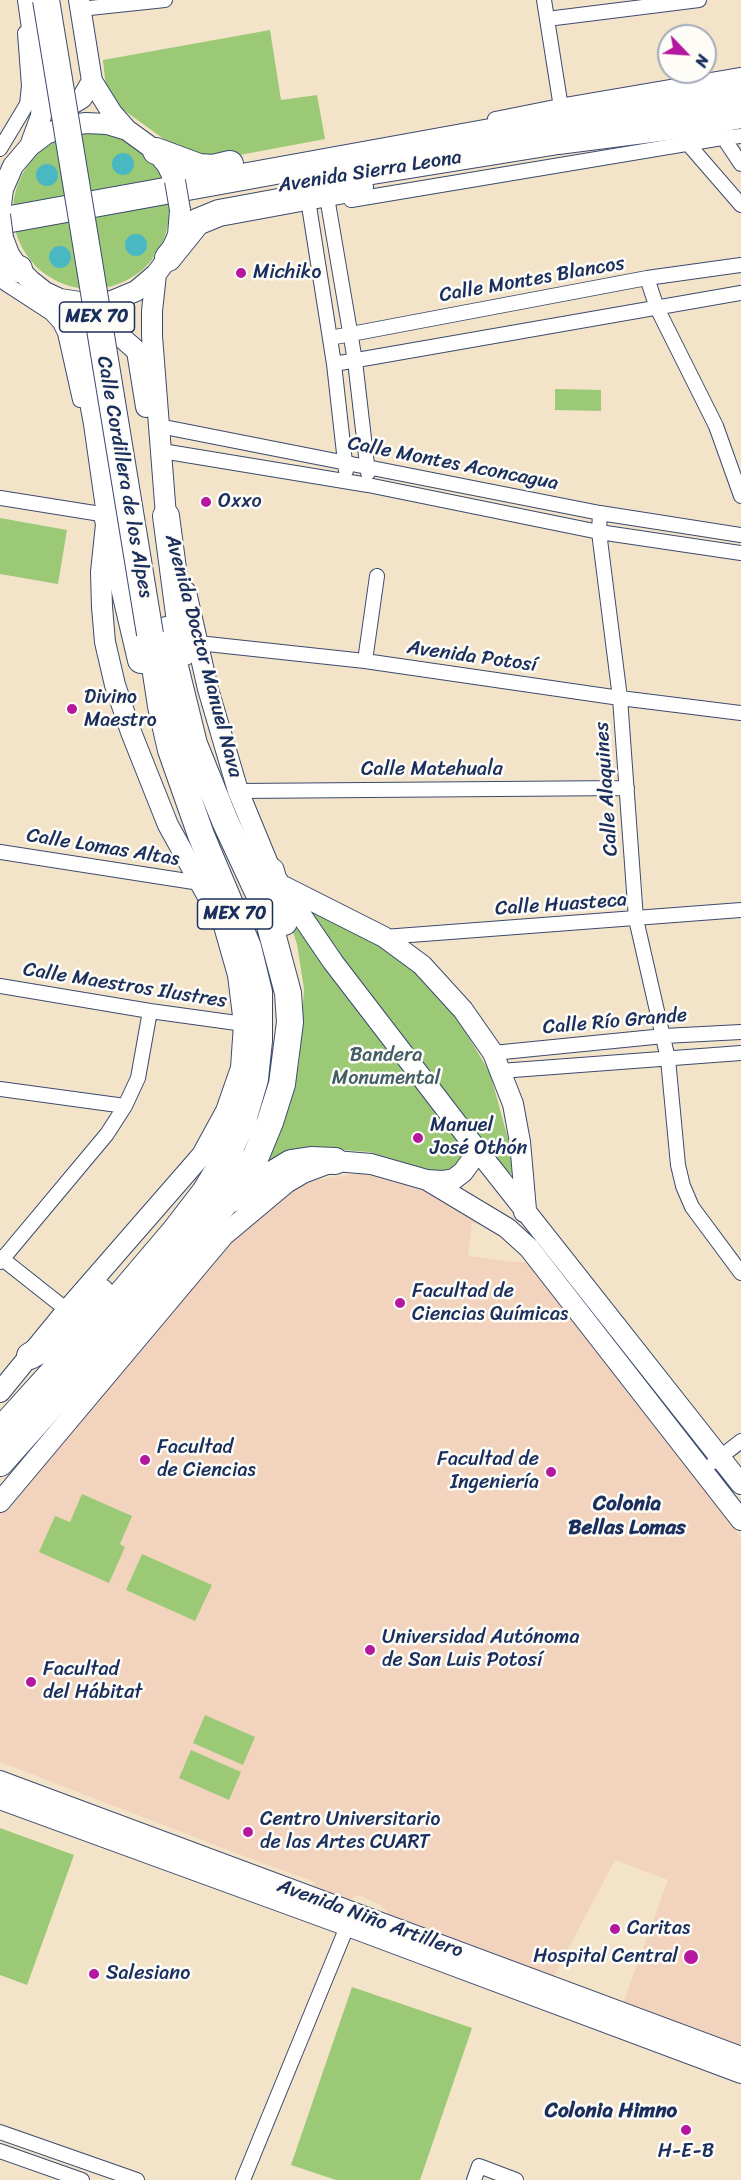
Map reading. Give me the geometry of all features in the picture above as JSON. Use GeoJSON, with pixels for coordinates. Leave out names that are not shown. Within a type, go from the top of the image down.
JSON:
{"type":"FeatureCollection","features":[{"type":"Feature","properties":{"kind":"highway","name":"Calle Cordillera de los Alpes"},"geometry":{"type":"LineString","coordinates":[[34,2],[158,632]]}},
{"type":"Feature","properties":{"kind":"highway","name":"Calle Cordillera de los Alpes"},"geometry":{"type":"LineString","coordinates":[[73,3],[96,221],[158,632]]}},
{"type":"Feature","properties":{"kind":"highway","name":"Avenida Sierra Leona"},"geometry":{"type":"LineString","coordinates":[[4,250],[401,148],[741,92]]}},
{"type":"Feature","properties":{"kind":"highway"},"geometry":{"type":"LineString","coordinates":[[633,110],[643,115],[667,117],[710,132],[729,107],[741,104]]}},
{"type":"Feature","properties":{"kind":"highway","name":"Avenida Sierra Leona"},"geometry":{"type":"LineString","coordinates":[[4,250],[560,122],[710,132],[741,115]]}},
{"type":"Feature","properties":{"kind":"highway"},"geometry":{"type":"LineString","coordinates":[[162,266],[198,222],[219,213],[521,159],[560,122]]}},
{"type":"Feature","properties":{"kind":"highway"},"geometry":{"type":"LineString","coordinates":[[156,151],[199,167],[213,168],[372,140],[401,148]]}},
{"type":"Feature","properties":{"kind":"highway"},"geometry":{"type":"LineString","coordinates":[[107,515],[171,782],[201,835]]}},
{"type":"Feature","properties":{"kind":"highway"},"geometry":{"type":"LineString","coordinates":[[166,516],[191,691],[225,821]]}},
{"type":"Feature","properties":{"kind":"highway","name":"MEX 70"},"geometry":{"type":"LineString","coordinates":[[0,1431],[175,1232],[214,1198],[255,1156],[270,1122],[282,1084],[290,1022],[288,993],[265,907],[225,821],[194,744],[158,632]]}},
{"type":"Feature","properties":{"kind":"highway","name":"MEX 70"},"geometry":{"type":"LineString","coordinates":[[0,1463],[100,1351],[214,1198],[243,1120],[255,1079],[259,1041],[259,992],[248,947],[201,835],[171,750],[160,706],[158,632]]}},
{"type":"Feature","properties":{"kind":"highway"},"geometry":{"type":"LineString","coordinates":[[277,878],[298,988],[288,1040]]}},
{"type":"Feature","properties":{"kind":"highway"},"geometry":{"type":"LineString","coordinates":[[30,1356],[58,1339],[145,1244],[214,1198],[291,1163],[311,1160],[335,1161]]}},
{"type":"Feature","properties":{"kind":"main road"},"geometry":{"type":"LineString","coordinates":[[30,146],[41,116],[42,99],[34,2]]}},
{"type":"Feature","properties":{"kind":"main road"},"geometry":{"type":"LineString","coordinates":[[73,3],[92,81],[112,113],[127,130],[156,151]]}},
{"type":"Feature","properties":{"kind":"main road"},"geometry":{"type":"LineString","coordinates":[[42,99],[66,106],[72,104],[82,98],[92,81]]}},
{"type":"Feature","properties":{"kind":"main road"},"geometry":{"type":"LineString","coordinates":[[127,130],[107,124],[86,123],[66,126],[46,134],[30,146],[13,166],[2,190],[0,214],[4,250],[31,281],[45,291],[60,299],[86,303],[112,301],[136,291],[162,266]]}},
{"type":"Feature","properties":{"kind":"main road","name":"Avenida Doctor Manuel Nava"},"geometry":{"type":"LineString","coordinates":[[156,151],[167,165],[175,181],[180,210],[178,235],[162,266],[152,311],[166,516],[210,698],[238,791],[277,878],[333,962],[475,1147],[720,1457],[738,1475]]}},
{"type":"Feature","properties":{"kind":"main road"},"geometry":{"type":"LineString","coordinates":[[0,1392],[67,1310],[202,1155],[226,1111],[241,1068],[244,1024],[242,998],[224,926],[168,825],[115,685],[105,642],[102,607],[101,572],[107,515],[94,424],[77,333],[60,299]]}},
{"type":"Feature","properties":{"kind":"main road"},"geometry":{"type":"LineString","coordinates":[[80,350],[90,340],[110,334],[121,338],[137,351],[156,483],[165,489]]}},
{"type":"Feature","properties":{"kind":"main road"},"geometry":{"type":"LineString","coordinates":[[277,878],[384,937],[422,965],[463,1010],[496,1062],[515,1114],[526,1210],[507,1228]]}},
{"type":"Feature","properties":{"kind":"main road"},"geometry":{"type":"LineString","coordinates":[[0,1502],[224,1235],[286,1183],[303,1173],[335,1161],[370,1164],[427,1180],[454,1179],[471,1161],[475,1147]]}},
{"type":"Feature","properties":{"kind":"main road"},"geometry":{"type":"LineString","coordinates":[[427,1180],[507,1228],[529,1248],[741,1520]]}},
{"type":"Feature","properties":{"kind":"main road","name":"Avenida Niño Artillero"},"geometry":{"type":"LineString","coordinates":[[0,1781],[119,1834],[350,1919],[741,2057]]}},
{"type":"Feature","properties":{"kind":"main road","name":"Avenida Niño Artillero"},"geometry":{"type":"LineString","coordinates":[[0,1799],[119,1834]]}},
{"type":"Feature","properties":{"kind":"main road","name":"Avenida Niño Artillero"},"geometry":{"type":"LineString","coordinates":[[350,1919],[741,2073]]}},
{"type":"Feature","properties":{"kind":"street"},"geometry":{"type":"LineString","coordinates":[[73,3],[165,0]]}},
{"type":"Feature","properties":{"kind":"street"},"geometry":{"type":"LineString","coordinates":[[544,0],[560,122]]}},
{"type":"Feature","properties":{"kind":"street"},"geometry":{"type":"LineString","coordinates":[[547,19],[658,3],[699,0]]}},
{"type":"Feature","properties":{"kind":"street"},"geometry":{"type":"LineString","coordinates":[[0,149],[27,104],[29,86],[25,22],[34,2]]}},
{"type":"Feature","properties":{"kind":"street","name":"Avenida Sierra Leona"},"geometry":{"type":"LineString","coordinates":[[560,122],[741,75]]}},
{"type":"Feature","properties":{"kind":"street"},"geometry":{"type":"LineString","coordinates":[[710,132],[741,164]]}},
{"type":"Feature","properties":{"kind":"street"},"geometry":{"type":"LineString","coordinates":[[710,132],[741,205]]}},
{"type":"Feature","properties":{"kind":"street","name":"Avenida Sierra Leona"},"geometry":{"type":"LineString","coordinates":[[274,202],[309,206],[328,203],[710,132]]}},
{"type":"Feature","properties":{"kind":"street"},"geometry":{"type":"LineString","coordinates":[[328,203],[355,361],[368,484]]}},
{"type":"Feature","properties":{"kind":"street"},"geometry":{"type":"LineString","coordinates":[[309,206],[334,364],[347,481]]}},
{"type":"Feature","properties":{"kind":"street"},"geometry":{"type":"LineString","coordinates":[[4,250],[60,323],[65,333],[81,403],[94,424]]}},
{"type":"Feature","properties":{"kind":"street","name":"Calle Montes Blancos"},"geometry":{"type":"LineString","coordinates":[[330,338],[647,278],[741,265]]}},
{"type":"Feature","properties":{"kind":"street"},"geometry":{"type":"LineString","coordinates":[[647,278],[657,308],[716,426],[741,496]]}},
{"type":"Feature","properties":{"kind":"street"},"geometry":{"type":"LineString","coordinates":[[334,364],[741,293]]}},
{"type":"Feature","properties":{"kind":"street","name":"Calle Montes Aconcagua"},"geometry":{"type":"LineString","coordinates":[[159,426],[600,513],[741,535]]}},
{"type":"Feature","properties":{"kind":"street","name":"Calle Montes Aconcagua"},"geometry":{"type":"LineString","coordinates":[[162,451],[368,484],[599,532],[741,553]]}},
{"type":"Feature","properties":{"kind":"street"},"geometry":{"type":"LineString","coordinates":[[0,498],[107,515]]}},
{"type":"Feature","properties":{"kind":"street","name":"Calle Alaquines"},"geometry":{"type":"LineString","coordinates":[[600,513],[599,532],[620,698],[636,919],[668,1059],[678,1165],[683,1186],[692,1207],[741,1273]]}},
{"type":"Feature","properties":{"kind":"street"},"geometry":{"type":"LineString","coordinates":[[365,661],[377,576]]}},
{"type":"Feature","properties":{"kind":"street","name":"Avenida Potosí"},"geometry":{"type":"LineString","coordinates":[[198,643],[365,661],[741,713]]}},
{"type":"Feature","properties":{"kind":"street","name":"Calle Matehuala"},"geometry":{"type":"LineString","coordinates":[[238,791],[627,788]]}},
{"type":"Feature","properties":{"kind":"street","name":"Calle Lomas Altas"},"geometry":{"type":"LineString","coordinates":[[0,852],[200,883]]}},
{"type":"Feature","properties":{"kind":"street","name":"Calle Huasteca"},"geometry":{"type":"LineString","coordinates":[[384,937],[741,910]]}},
{"type":"Feature","properties":{"kind":"street","name":"Calle Maestros Ilustres"},"geometry":{"type":"LineString","coordinates":[[0,986],[244,1024]]}},
{"type":"Feature","properties":{"kind":"street"},"geometry":{"type":"LineString","coordinates":[[67,1310],[1,1259],[106,1134],[125,1106],[138,1078],[150,1011]]}},
{"type":"Feature","properties":{"kind":"street","name":"Calle Río Grande"},"geometry":{"type":"LineString","coordinates":[[496,1062],[664,1036],[741,1032]]}},
{"type":"Feature","properties":{"kind":"street","name":"Calle Río Grande"},"geometry":{"type":"LineString","coordinates":[[496,1062],[668,1059],[741,1053]]}},
{"type":"Feature","properties":{"kind":"street"},"geometry":{"type":"LineString","coordinates":[[0,1089],[125,1106]]}},
{"type":"Feature","properties":{"kind":"street"},"geometry":{"type":"LineString","coordinates":[[703,1470],[741,1441]]}},
{"type":"Feature","properties":{"kind":"street"},"geometry":{"type":"LineString","coordinates":[[716,1486],[738,1475]]}},
{"type":"Feature","properties":{"kind":"street"},"geometry":{"type":"LineString","coordinates":[[243,2180],[350,1919]]}},
{"type":"Feature","properties":{"kind":"street"},"geometry":{"type":"LineString","coordinates":[[0,2132],[137,2180]]}},
{"type":"Feature","properties":{"kind":"street"},"geometry":{"type":"LineString","coordinates":[[0,2151],[43,2174],[82,2180]]}},
{"type":"Feature","properties":{"kind":"street"},"geometry":{"type":"LineString","coordinates":[[43,2174],[52,2151]]}},
{"type":"Feature","properties":{"kind":"street"},"geometry":{"type":"LineString","coordinates":[[474,2180],[479,2166],[516,2180]]}},
{"type":"Feature","properties":{"kind":"shaded area","name":"Universidad Autónoma de San Luis Potosí"},"geometry":{"type":"Polygon","coordinates":[[[355,1174],[381,1174],[441,1196],[496,1229],[472,1223],[468,1256],[532,1262],[676,1447],[741,1538],[741,2049],[622,2006],[668,1880],[615,1860],[553,1978],[390,1916],[380,1905],[358,1895],[349,1900],[314,1886],[315,1882],[0,1762],[0,1511],[249,1223],[272,1203],[310,1181],[355,1174]]]}},
{"type":"Feature","properties":{"kind":"green space"},"geometry":{"type":"Polygon","coordinates":[[[270,30],[281,100],[317,95],[325,139],[197,163],[107,98],[103,60],[270,30]]]}},
{"type":"Feature","properties":{"kind":"green space"},"geometry":{"type":"Polygon","coordinates":[[[91,133],[106,134],[121,139],[135,146],[146,156],[156,167],[163,181],[168,196],[168,226],[163,241],[156,255],[146,266],[135,276],[121,283],[106,288],[91,289],[76,288],[61,283],[47,276],[36,266],[26,255],[19,241],[14,226],[13,211],[14,196],[19,181],[26,167],[36,156],[47,146],[61,139],[76,134],[91,133]]]}},
{"type":"Feature","properties":{"kind":"green space"},"geometry":{"type":"Polygon","coordinates":[[[555,389],[601,390],[601,411],[555,410],[555,389]]]}},
{"type":"Feature","properties":{"kind":"green space"},"geometry":{"type":"Polygon","coordinates":[[[0,518],[67,530],[58,584],[0,574],[0,518]]]}},
{"type":"Feature","properties":{"kind":"green space","name":"Bandera Monumental"},"geometry":{"type":"Polygon","coordinates":[[[279,891],[343,921],[417,971],[459,1021],[490,1073],[510,1146],[512,1174],[462,1147],[463,1155],[457,1169],[448,1174],[369,1152],[332,1149],[240,1189],[278,1131],[299,1064],[304,989],[297,944],[279,891]]]}},
{"type":"Feature","properties":{"kind":"green space"},"geometry":{"type":"Polygon","coordinates":[[[82,1494],[132,1516],[120,1544],[125,1547],[109,1583],[39,1552],[55,1516],[70,1522],[82,1494]]]}},
{"type":"Feature","properties":{"kind":"green space"},"geometry":{"type":"Polygon","coordinates":[[[142,1554],[212,1585],[195,1621],[126,1590],[142,1554]]]}},
{"type":"Feature","properties":{"kind":"green space"},"geometry":{"type":"Polygon","coordinates":[[[205,1715],[255,1737],[243,1765],[193,1743],[205,1715]]]}},
{"type":"Feature","properties":{"kind":"green space"},"geometry":{"type":"Polygon","coordinates":[[[191,1750],[241,1772],[229,1800],[179,1778],[191,1750]]]}},
{"type":"Feature","properties":{"kind":"green space"},"geometry":{"type":"Polygon","coordinates":[[[0,1828],[74,1855],[27,1985],[0,1975],[0,1828]]]}},
{"type":"Feature","properties":{"kind":"green space"},"geometry":{"type":"Polygon","coordinates":[[[352,1987],[472,2028],[420,2180],[336,2180],[291,2165],[352,1987]]]}},
{"type":"Feature","properties":{"kind":"water"},"geometry":{"type":"Polygon","coordinates":[[[123,153],[131,156],[134,164],[131,172],[123,175],[115,172],[112,164],[115,156],[123,153]]]}},
{"type":"Feature","properties":{"kind":"water"},"geometry":{"type":"Polygon","coordinates":[[[47,164],[55,167],[58,175],[55,183],[47,186],[39,183],[36,175],[39,167],[47,164]]]}},
{"type":"Feature","properties":{"kind":"water"},"geometry":{"type":"Polygon","coordinates":[[[136,234],[144,237],[147,245],[144,253],[136,256],[128,253],[125,245],[128,237],[136,234]]]}},
{"type":"Feature","properties":{"kind":"water"},"geometry":{"type":"Polygon","coordinates":[[[60,246],[68,249],[71,257],[68,265],[60,268],[52,265],[49,257],[52,249],[60,246]]]}},
{"type":"Feature","properties":{"kind":"place","name":"Michiko"},"geometry":{"type":"Point","coordinates":[241,273]}},
{"type":"Feature","properties":{"kind":"place","name":"Oxxo"},"geometry":{"type":"Point","coordinates":[206,502]}},
{"type":"Feature","properties":{"kind":"place","name":"Divino Maestro"},"geometry":{"type":"Point","coordinates":[72,709]}},
{"type":"Feature","properties":{"kind":"place","name":"Manuel José Othón"},"geometry":{"type":"Point","coordinates":[418,1138]}},
{"type":"Feature","properties":{"kind":"place","name":"Facultad de Ciencias Químicas"},"geometry":{"type":"Point","coordinates":[400,1303]}},
{"type":"Feature","properties":{"kind":"place","name":"Facultad de Ciencias"},"geometry":{"type":"Point","coordinates":[145,1460]}},
{"type":"Feature","properties":{"kind":"place","name":"Facultad de Ingeniería"},"geometry":{"type":"Point","coordinates":[551,1472]}},
{"type":"Feature","properties":{"kind":"place","name":"Universidad Autónoma de San Luis Potosí"},"geometry":{"type":"Point","coordinates":[370,1650]}},
{"type":"Feature","properties":{"kind":"place","name":"Facultad del Hábitat"},"geometry":{"type":"Point","coordinates":[31,1682]}},
{"type":"Feature","properties":{"kind":"place","name":"Centro Universitario de las Artes CUART"},"geometry":{"type":"Point","coordinates":[248,1832]}},
{"type":"Feature","properties":{"kind":"place","name":"Caritas"},"geometry":{"type":"Point","coordinates":[615,1929]}},
{"type":"Feature","properties":{"kind":"place","name":"Hospital Central"},"geometry":{"type":"Point","coordinates":[691,1957]}},
{"type":"Feature","properties":{"kind":"place","name":"Salesiano"},"geometry":{"type":"Point","coordinates":[94,1974]}},
{"type":"Feature","properties":{"kind":"place","name":"H-E-B"},"geometry":{"type":"Point","coordinates":[686,2130]}},
{"type":"Feature","properties":{"kind":"district","name":"Colonia Bellas Lomas"},"geometry":{"type":"Point","coordinates":[627,1517]}},
{"type":"Feature","properties":{"kind":"district","name":"Colonia Himno"},"geometry":{"type":"Point","coordinates":[611,2112]}}]}
